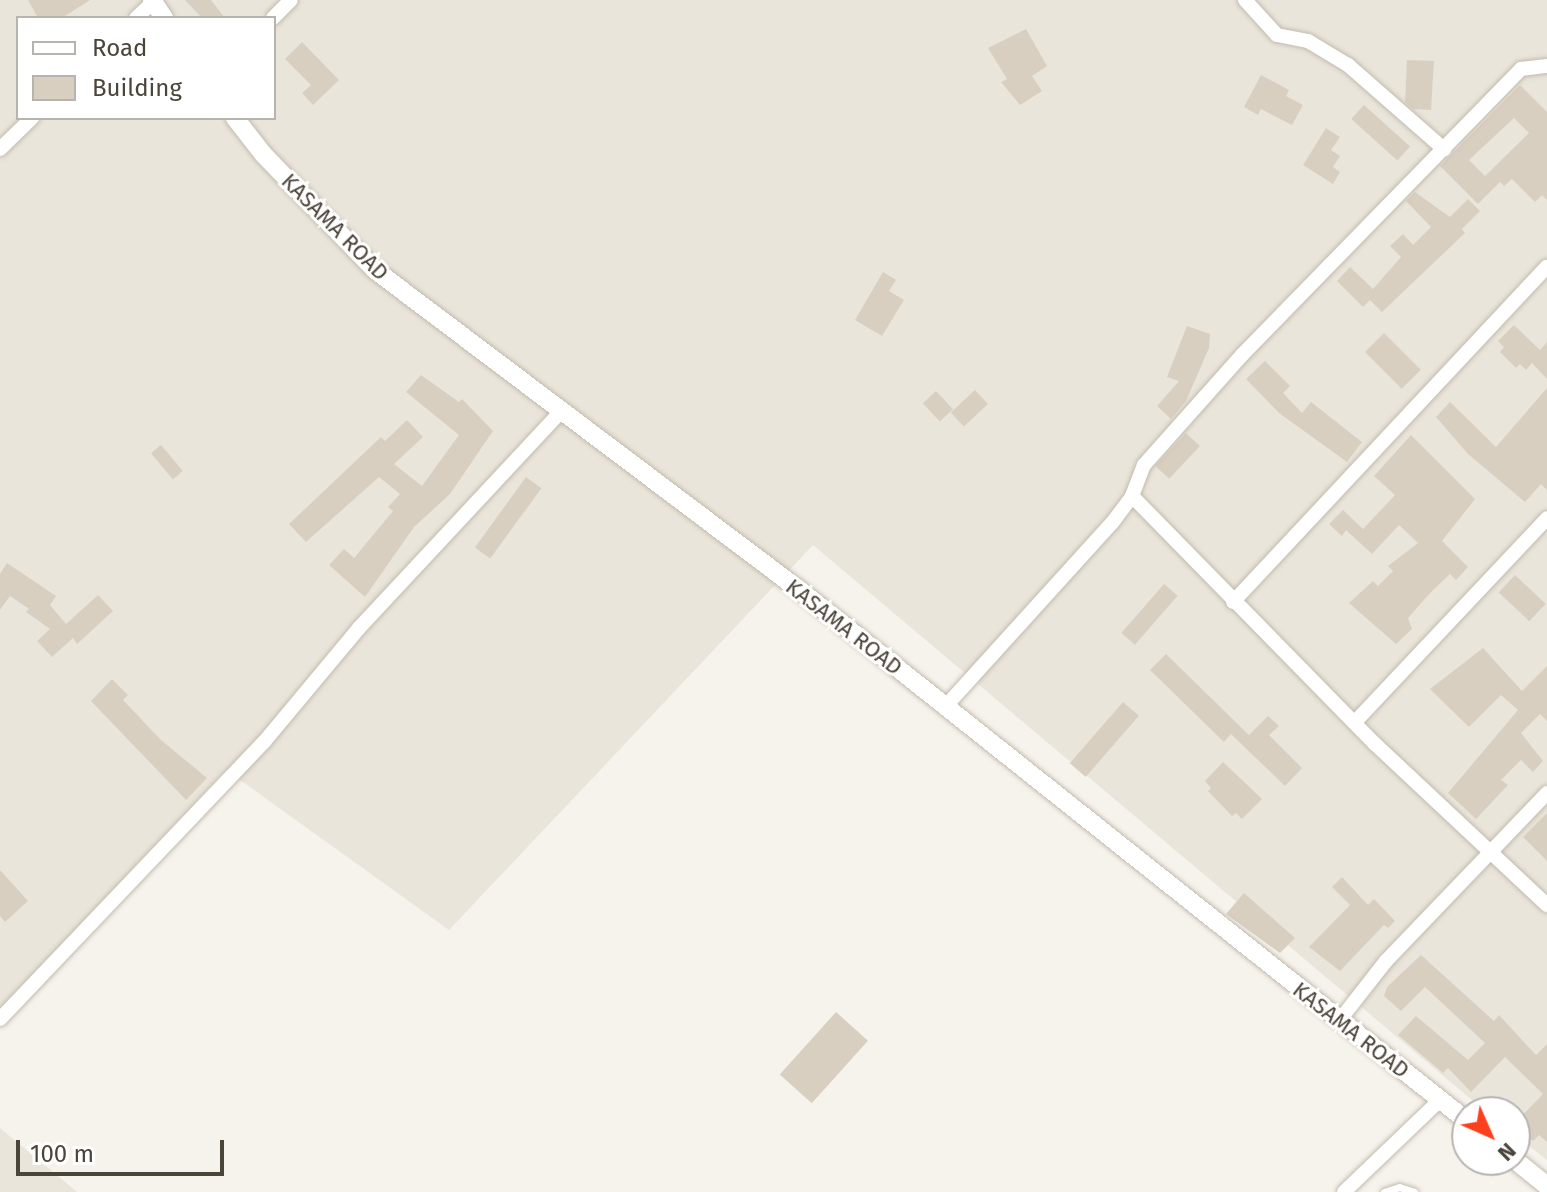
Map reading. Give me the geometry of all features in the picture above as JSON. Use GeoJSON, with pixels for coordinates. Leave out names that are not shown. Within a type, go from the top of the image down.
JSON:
{"type":"FeatureCollection","features":[{"type":"Feature","properties":{"kind":"street"},"geometry":{"type":"LineString","coordinates":[[275,16],[291,0]]}},
{"type":"Feature","properties":{"kind":"street"},"geometry":{"type":"LineString","coordinates":[[1245,0],[1277,35],[1308,41],[1348,65],[1444,149]]}},
{"type":"Feature","properties":{"kind":"street"},"geometry":{"type":"LineString","coordinates":[[138,16],[152,1]]}},
{"type":"Feature","properties":{"kind":"street"},"geometry":{"type":"LineString","coordinates":[[945,707],[1132,496],[1144,465],[1199,401],[1521,69],[1547,66]]}},
{"type":"Feature","properties":{"kind":"street"},"geometry":{"type":"LineString","coordinates":[[0,149],[30,120]]}},
{"type":"Feature","properties":{"kind":"street","name":"KASAMA ROAD"},"geometry":{"type":"LineString","coordinates":[[237,120],[263,154],[375,270],[563,409],[1451,1109]]}},
{"type":"Feature","properties":{"kind":"street"},"geometry":{"type":"LineString","coordinates":[[1233,602],[1547,267]]}},
{"type":"Feature","properties":{"kind":"street"},"geometry":{"type":"LineString","coordinates":[[0,1019],[264,742],[359,628],[563,409]]}},
{"type":"Feature","properties":{"kind":"street"},"geometry":{"type":"LineString","coordinates":[[1132,496],[1233,602],[1547,905]]}},
{"type":"Feature","properties":{"kind":"street"},"geometry":{"type":"LineString","coordinates":[[1355,722],[1547,518]]}},
{"type":"Feature","properties":{"kind":"street"},"geometry":{"type":"LineString","coordinates":[[1339,1021],[1386,961],[1547,793]]}},
{"type":"Feature","properties":{"kind":"street"},"geometry":{"type":"LineString","coordinates":[[1344,1192],[1440,1100]]}},
{"type":"Feature","properties":{"kind":"street"},"geometry":{"type":"LineString","coordinates":[[1531,1173],[1547,1186]]}},
{"type":"Feature","properties":{"kind":"lane"},"geometry":{"type":"LineString","coordinates":[[1384,1192],[1399,1187],[1414,1192]]}},
{"type":"Feature","properties":{"kind":"shaded area"},"geometry":{"type":"Polygon","coordinates":[[[0,0],[1547,0],[1547,1160],[1531,1148],[1531,1096],[1467,1096],[813,545],[449,930],[226,770],[0,1010],[0,0]]]}},
{"type":"Feature","properties":{"kind":"shaded area"},"geometry":{"type":"Polygon","coordinates":[[[0,1128],[77,1192],[0,1192],[0,1128]]]}},
{"type":"Feature","properties":{"kind":"building"},"geometry":{"type":"Polygon","coordinates":[[[28,0],[90,0],[65,16],[37,16],[28,0]]]}},
{"type":"Feature","properties":{"kind":"building"},"geometry":{"type":"Polygon","coordinates":[[[185,0],[211,0],[223,16],[200,16],[185,0]]]}},
{"type":"Feature","properties":{"kind":"building"},"geometry":{"type":"Polygon","coordinates":[[[1026,29],[1047,66],[1032,76],[1042,91],[1020,105],[1001,82],[1007,79],[988,48],[1026,29]]]}},
{"type":"Feature","properties":{"kind":"building"},"geometry":{"type":"Polygon","coordinates":[[[302,42],[339,80],[313,105],[302,93],[311,85],[285,59],[302,42]]]}},
{"type":"Feature","properties":{"kind":"building"},"geometry":{"type":"Polygon","coordinates":[[[1407,60],[1434,61],[1431,110],[1413,109],[1405,102],[1407,60]]]}},
{"type":"Feature","properties":{"kind":"building"},"geometry":{"type":"Polygon","coordinates":[[[1261,75],[1289,90],[1286,96],[1303,105],[1292,125],[1261,109],[1258,115],[1244,107],[1261,75]]]}},
{"type":"Feature","properties":{"kind":"building"},"geometry":{"type":"Polygon","coordinates":[[[1520,85],[1547,112],[1547,200],[1542,195],[1535,202],[1512,179],[1504,186],[1500,182],[1478,204],[1440,166],[1520,85]],[[1514,118],[1469,160],[1485,176],[1529,133],[1514,118]]]}},
{"type":"Feature","properties":{"kind":"building"},"geometry":{"type":"Polygon","coordinates":[[[1364,105],[1410,146],[1397,161],[1351,119],[1364,105]]]}},
{"type":"Feature","properties":{"kind":"building"},"geometry":{"type":"Polygon","coordinates":[[[1326,128],[1340,137],[1331,150],[1340,156],[1333,167],[1340,172],[1333,184],[1303,165],[1326,128]]]}},
{"type":"Feature","properties":{"kind":"building"},"geometry":{"type":"Polygon","coordinates":[[[1415,192],[1450,217],[1468,199],[1480,211],[1462,229],[1465,233],[1382,312],[1370,300],[1363,307],[1337,281],[1350,267],[1373,289],[1401,257],[1390,246],[1403,234],[1413,245],[1431,227],[1406,201],[1415,192]]]}},
{"type":"Feature","properties":{"kind":"building"},"geometry":{"type":"Polygon","coordinates":[[[883,272],[896,280],[889,291],[904,300],[882,336],[855,320],[883,272]]]}},
{"type":"Feature","properties":{"kind":"building"},"geometry":{"type":"Polygon","coordinates":[[[1514,325],[1540,350],[1547,342],[1547,379],[1532,363],[1526,370],[1520,364],[1516,368],[1500,352],[1504,347],[1498,341],[1514,325]]]}},
{"type":"Feature","properties":{"kind":"building"},"geometry":{"type":"Polygon","coordinates":[[[1187,326],[1210,334],[1209,348],[1186,401],[1171,419],[1157,406],[1179,381],[1167,377],[1187,326]]]}},
{"type":"Feature","properties":{"kind":"building"},"geometry":{"type":"Polygon","coordinates":[[[1384,333],[1421,370],[1402,389],[1365,352],[1384,333]]]}},
{"type":"Feature","properties":{"kind":"building"},"geometry":{"type":"Polygon","coordinates":[[[1265,361],[1290,386],[1283,393],[1302,413],[1311,402],[1362,442],[1347,462],[1279,413],[1246,379],[1265,361]]]}},
{"type":"Feature","properties":{"kind":"building"},"geometry":{"type":"Polygon","coordinates":[[[421,375],[459,402],[462,399],[493,431],[450,494],[414,527],[365,597],[329,565],[344,549],[354,558],[393,511],[388,507],[400,494],[379,477],[306,542],[289,524],[381,437],[385,441],[407,420],[423,437],[394,464],[422,486],[459,435],[406,392],[421,375]]]}},
{"type":"Feature","properties":{"kind":"building"},"geometry":{"type":"Polygon","coordinates":[[[1547,388],[1547,490],[1541,484],[1525,502],[1468,454],[1436,417],[1450,402],[1496,447],[1547,388]]]}},
{"type":"Feature","properties":{"kind":"building"},"geometry":{"type":"Polygon","coordinates":[[[975,390],[988,404],[964,426],[951,413],[975,390]]]}},
{"type":"Feature","properties":{"kind":"building"},"geometry":{"type":"Polygon","coordinates":[[[936,391],[953,409],[940,422],[923,403],[936,391]]]}},
{"type":"Feature","properties":{"kind":"building"},"geometry":{"type":"Polygon","coordinates":[[[1186,433],[1200,446],[1169,479],[1155,466],[1186,433]]]}},
{"type":"Feature","properties":{"kind":"building"},"geometry":{"type":"Polygon","coordinates":[[[1411,435],[1475,499],[1442,541],[1468,567],[1456,580],[1450,574],[1431,592],[1408,618],[1412,629],[1396,644],[1349,603],[1373,581],[1378,586],[1393,571],[1388,566],[1418,543],[1399,525],[1372,554],[1346,530],[1342,536],[1329,524],[1343,510],[1363,529],[1395,495],[1374,476],[1411,435]]]}},
{"type":"Feature","properties":{"kind":"building"},"geometry":{"type":"Polygon","coordinates":[[[161,445],[183,471],[173,479],[151,453],[161,445]]]}},
{"type":"Feature","properties":{"kind":"building"},"geometry":{"type":"Polygon","coordinates":[[[526,477],[541,488],[490,559],[475,547],[526,477]]]}},
{"type":"Feature","properties":{"kind":"building"},"geometry":{"type":"Polygon","coordinates":[[[7,563],[56,596],[50,605],[66,624],[98,595],[113,611],[77,644],[73,638],[52,657],[37,641],[50,629],[26,612],[29,609],[10,596],[0,610],[0,574],[7,563]]]}},
{"type":"Feature","properties":{"kind":"building"},"geometry":{"type":"Polygon","coordinates":[[[1515,575],[1546,604],[1529,621],[1499,593],[1515,575]]]}},
{"type":"Feature","properties":{"kind":"building"},"geometry":{"type":"Polygon","coordinates":[[[1164,584],[1178,596],[1135,645],[1121,633],[1164,584]]]}},
{"type":"Feature","properties":{"kind":"building"},"geometry":{"type":"Polygon","coordinates":[[[1483,648],[1522,691],[1547,666],[1547,721],[1540,714],[1521,733],[1543,761],[1533,772],[1521,760],[1501,780],[1508,785],[1476,819],[1448,793],[1518,710],[1501,695],[1469,727],[1430,689],[1483,648]]]}},
{"type":"Feature","properties":{"kind":"building"},"geometry":{"type":"Polygon","coordinates":[[[1166,654],[1249,735],[1268,716],[1279,726],[1269,735],[1302,768],[1285,786],[1231,734],[1224,742],[1150,670],[1166,654]]]}},
{"type":"Feature","properties":{"kind":"building"},"geometry":{"type":"Polygon","coordinates":[[[112,679],[128,695],[123,700],[161,740],[207,778],[186,800],[91,701],[112,679]]]}},
{"type":"Feature","properties":{"kind":"building"},"geometry":{"type":"Polygon","coordinates":[[[1123,702],[1139,716],[1086,777],[1070,763],[1123,702]]]}},
{"type":"Feature","properties":{"kind":"building"},"geometry":{"type":"Polygon","coordinates":[[[1223,762],[1262,799],[1242,819],[1236,813],[1232,816],[1208,791],[1211,788],[1205,781],[1223,762]]]}},
{"type":"Feature","properties":{"kind":"building"},"geometry":{"type":"Polygon","coordinates":[[[1547,813],[1547,861],[1523,837],[1547,813]]]}},
{"type":"Feature","properties":{"kind":"building"},"geometry":{"type":"Polygon","coordinates":[[[0,870],[28,901],[5,922],[0,916],[0,870]]]}},
{"type":"Feature","properties":{"kind":"building"},"geometry":{"type":"Polygon","coordinates":[[[1342,877],[1368,905],[1374,899],[1395,921],[1388,928],[1384,925],[1340,971],[1309,947],[1350,905],[1332,887],[1342,877]]]}},
{"type":"Feature","properties":{"kind":"building"},"geometry":{"type":"Polygon","coordinates":[[[1244,893],[1295,938],[1280,953],[1226,914],[1244,893]]]}},
{"type":"Feature","properties":{"kind":"building"},"geometry":{"type":"Polygon","coordinates":[[[1421,955],[1494,1021],[1499,1015],[1536,1055],[1547,1044],[1547,1142],[1539,1135],[1533,1141],[1531,1139],[1531,1106],[1543,1094],[1505,1057],[1471,1092],[1448,1068],[1443,1073],[1398,1035],[1416,1016],[1468,1060],[1485,1043],[1425,987],[1401,1011],[1384,996],[1387,987],[1421,955]]]}},
{"type":"Feature","properties":{"kind":"building"},"geometry":{"type":"Polygon","coordinates":[[[836,1012],[868,1041],[812,1103],[780,1074],[836,1012]]]}}]}
